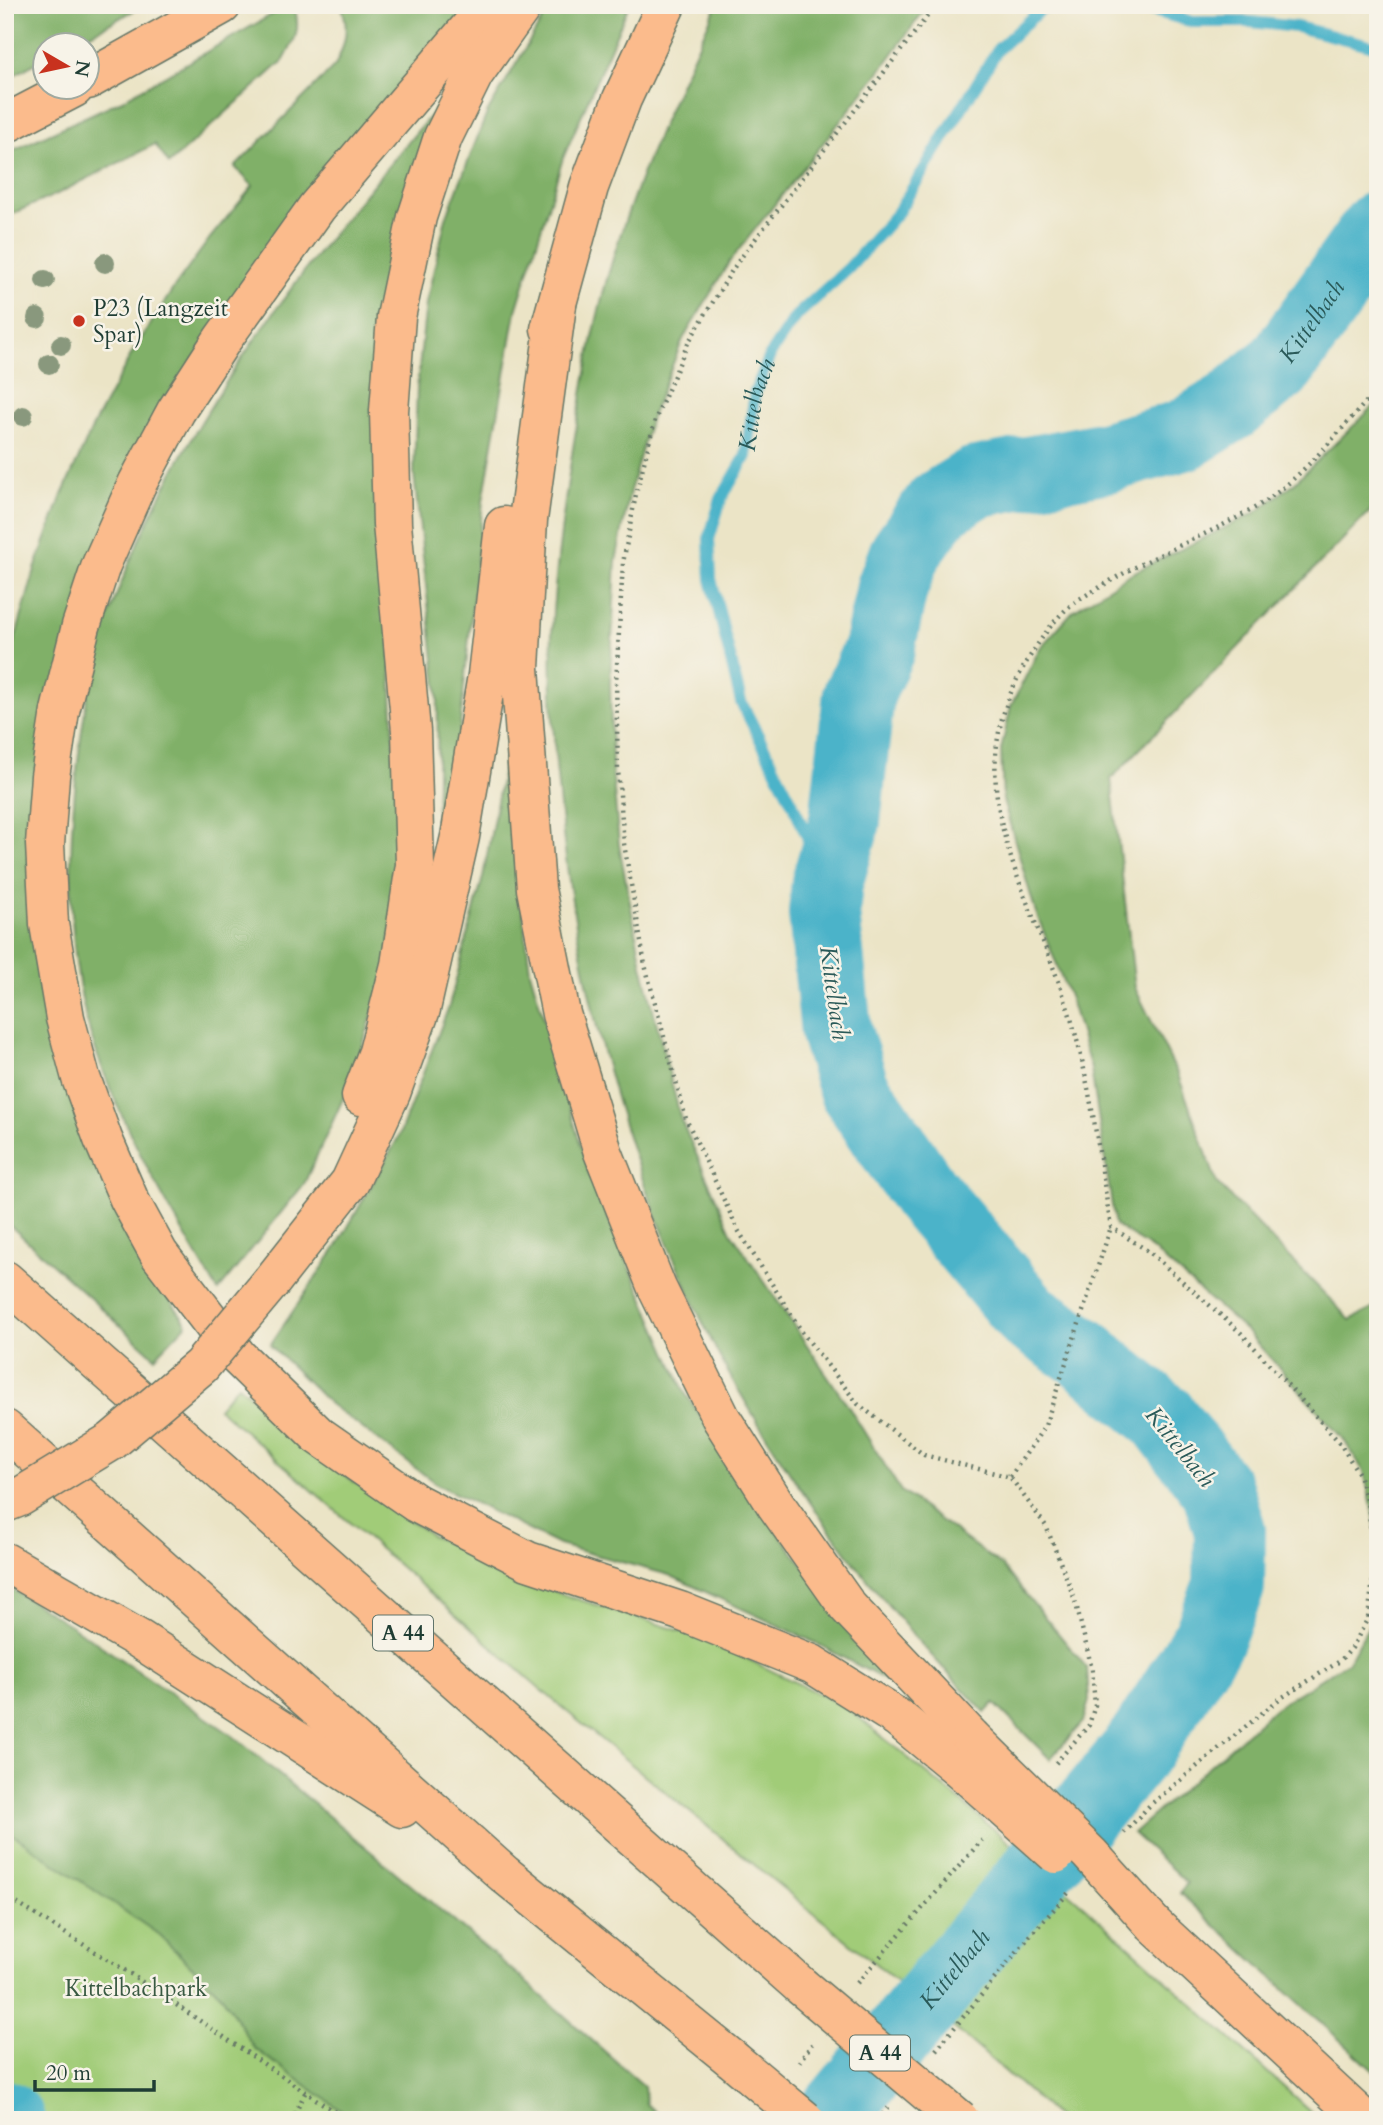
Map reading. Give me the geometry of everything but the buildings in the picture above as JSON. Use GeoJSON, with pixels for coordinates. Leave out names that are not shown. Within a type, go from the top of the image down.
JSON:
{"type":"FeatureCollection","features":[{"type":"Feature","properties":{"kind":"highway"},"geometry":{"type":"LineString","coordinates":[[102,72],[222,5]]}},
{"type":"Feature","properties":{"kind":"highway"},"geometry":{"type":"LineString","coordinates":[[489,5],[317,207],[222,340],[170,423],[137,484],[101,565],[80,626],[50,776],[45,844],[49,924],[65,1018],[81,1078],[103,1139],[124,1187],[159,1254],[238,1357],[318,1435],[416,1503],[528,1561],[680,1611],[811,1664],[898,1718],[965,1753],[1090,1854],[1154,1926],[1364,2120]]}},
{"type":"Feature","properties":{"kind":"highway"},"geometry":{"type":"LineString","coordinates":[[272,1281],[342,1145],[378,1052],[400,965],[415,865],[411,731],[392,524],[389,411],[396,317],[417,217],[443,137],[474,74],[523,5]]}},
{"type":"Feature","properties":{"kind":"highway"},"geometry":{"type":"LineString","coordinates":[[5,1503],[20,1497],[112,1441],[201,1366],[350,1182],[391,1093],[421,1009],[460,836],[483,702],[510,464],[589,187],[622,99],[666,5]]}},
{"type":"Feature","properties":{"kind":"highway"},"geometry":{"type":"LineString","coordinates":[[5,124],[47,102]]}},
{"type":"Feature","properties":{"kind":"highway"},"geometry":{"type":"LineString","coordinates":[[557,305],[528,520],[520,668],[536,889],[561,1014],[603,1152],[622,1201],[657,1289],[721,1418],[776,1505],[848,1607],[965,1753]]}},
{"type":"Feature","properties":{"kind":"highway","name":"A 44"},"geometry":{"type":"LineString","coordinates":[[5,1280],[801,1986],[960,2120]]}},
{"type":"Feature","properties":{"kind":"highway"},"geometry":{"type":"LineString","coordinates":[[5,1429],[504,1874],[805,2120]]}},
{"type":"Feature","properties":{"kind":"highway"},"geometry":{"type":"LineString","coordinates":[[5,1562],[139,1639],[504,1874]]}},
{"type":"Feature","properties":{"kind":"path"},"geometry":{"type":"LineString","coordinates":[[936,5],[736,264],[688,343],[655,420],[636,494],[623,564],[616,682],[618,770],[624,844],[652,991],[686,1119],[738,1230],[804,1335],[858,1404],[924,1455],[1010,1477],[1046,1526],[1075,1600],[1092,1669],[1095,1705],[1089,1725],[1052,1767]]}},
{"type":"Feature","properties":{"kind":"path"},"geometry":{"type":"LineString","coordinates":[[1010,1477],[1045,1426],[1111,1227],[1083,1065],[1065,999],[1027,907],[1008,852],[995,794],[996,750],[1005,704],[1039,642],[1070,605],[1128,570],[1253,509],[1294,479],[1378,389]]}},
{"type":"Feature","properties":{"kind":"path"},"geometry":{"type":"LineString","coordinates":[[1111,1227],[1148,1251],[1241,1333],[1339,1442],[1359,1474],[1366,1498],[1374,1572],[1368,1618],[1352,1648],[1340,1661],[1278,1700],[1150,1805],[1122,1835]]}},
{"type":"Feature","properties":{"kind":"path"},"geometry":{"type":"LineString","coordinates":[[849,1993],[985,1837]]}},
{"type":"Feature","properties":{"kind":"path"},"geometry":{"type":"LineString","coordinates":[[928,2060],[1030,1936],[1076,1885]]}},
{"type":"Feature","properties":{"kind":"path"},"geometry":{"type":"LineString","coordinates":[[5,1896],[123,1969],[347,2120]]}},
{"type":"Feature","properties":{"kind":"path"},"geometry":{"type":"LineString","coordinates":[[796,2067],[819,2035]]}},
{"type":"Feature","properties":{"kind":"path"},"geometry":{"type":"LineString","coordinates":[[292,2120],[306,2091]]}},
{"type":"Feature","properties":{"kind":"path"},"geometry":{"type":"LineString","coordinates":[[878,2120],[895,2100]]}},
{"type":"Feature","properties":{"kind":"green space"},"geometry":{"type":"Polygon","coordinates":[[[5,5],[144,5],[94,32],[32,32],[32,65],[5,80],[5,5]]]}},
{"type":"Feature","properties":{"kind":"green space"},"geometry":{"type":"Polygon","coordinates":[[[289,5],[294,5],[297,28],[284,60],[169,164],[155,144],[5,217],[5,154],[122,100],[289,5]]]}},
{"type":"Feature","properties":{"kind":"green space"},"geometry":{"type":"Polygon","coordinates":[[[341,5],[474,5],[192,361],[36,768],[100,1170],[131,1244],[187,1324],[155,1357],[5,1221],[5,679],[35,569],[62,495],[95,422],[132,353],[173,289],[253,186],[235,167],[335,66],[345,36],[341,5]]]}},
{"type":"Feature","properties":{"kind":"green space"},"geometry":{"type":"Polygon","coordinates":[[[551,5],[629,5],[563,158],[516,311],[483,501],[457,755],[436,856],[438,696],[414,474],[417,388],[426,303],[446,218],[487,113],[551,5]]]}},
{"type":"Feature","properties":{"kind":"green space"},"geometry":{"type":"Polygon","coordinates":[[[717,5],[928,5],[880,71],[730,261],[683,339],[651,417],[630,491],[616,561],[610,682],[612,768],[619,845],[642,965],[681,1120],[731,1232],[848,1406],[901,1491],[1003,1567],[1087,1668],[1089,1700],[1083,1722],[1050,1759],[994,1703],[985,1713],[885,1602],[815,1510],[733,1381],[699,1315],[648,1193],[612,1085],[585,976],[567,863],[552,709],[553,611],[563,514],[599,308],[619,238],[672,103],[717,5]]]}},
{"type":"Feature","properties":{"kind":"green space"},"geometry":{"type":"Polygon","coordinates":[[[452,90],[418,180],[390,641],[399,866],[387,967],[353,1077],[304,1184],[218,1291],[166,1202],[119,1109],[94,1045],[81,993],[72,911],[72,831],[79,753],[91,677],[105,626],[131,559],[168,481],[202,421],[278,306],[363,196],[452,90]]]}},
{"type":"Feature","properties":{"kind":"green space"},"geometry":{"type":"Polygon","coordinates":[[[1378,402],[1378,503],[1111,779],[1135,988],[1178,1075],[1217,1183],[1350,1320],[1378,1306],[1378,1555],[1374,1516],[1364,1472],[1344,1440],[1247,1332],[1152,1249],[1115,1225],[1091,1069],[1070,999],[1035,910],[1003,800],[1001,750],[1011,706],[1040,648],[1073,611],[1128,575],[1255,513],[1293,484],[1378,402]]]}},
{"type":"Feature","properties":{"kind":"green space"},"geometry":{"type":"Polygon","coordinates":[[[505,758],[530,971],[589,1174],[685,1393],[788,1546],[902,1689],[814,1642],[669,1575],[559,1545],[438,1485],[330,1404],[270,1345],[336,1248],[398,1138],[449,1006],[483,877],[505,758]]]}},
{"type":"Feature","properties":{"kind":"green space"},"geometry":{"type":"Polygon","coordinates":[[[238,1385],[331,1466],[434,1537],[561,1594],[706,1639],[846,1707],[1092,1913],[1320,2120],[1061,2120],[970,2041],[559,1705],[218,1408],[238,1385]]]}},
{"type":"Feature","properties":{"kind":"green space"},"geometry":{"type":"Polygon","coordinates":[[[5,1585],[75,1628],[233,1736],[518,1975],[644,2086],[646,2104],[664,2120],[355,2120],[254,2048],[223,1997],[158,1934],[5,1829],[5,1585]]]}},
{"type":"Feature","properties":{"kind":"green space"},"geometry":{"type":"Polygon","coordinates":[[[1378,1590],[1378,2075],[1180,1893],[1187,1883],[1133,1833],[1275,1708],[1349,1661],[1371,1622],[1378,1590]]]}},
{"type":"Feature","properties":{"kind":"green space","name":"Kittelbachpark"},"geometry":{"type":"Polygon","coordinates":[[[5,1744],[536,2120],[5,2120],[5,1744]]]}},
{"type":"Feature","properties":{"kind":"waterway","name":"Kittelbach"},"geometry":{"type":"LineString","coordinates":[[827,883],[793,804],[741,702],[711,579],[709,539],[721,499],[746,456],[755,392],[771,353],[795,317],[849,268],[898,212],[998,49],[1041,9],[1057,5]]}},
{"type":"Feature","properties":{"kind":"waterway","name":"Kittelbach"},"geometry":{"type":"LineString","coordinates":[[1132,5],[1193,22],[1251,22],[1297,27],[1378,47]]}},
{"type":"Feature","properties":{"kind":"waterway","name":"Kittelbach"},"geometry":{"type":"LineString","coordinates":[[829,2120],[1141,1745],[1208,1639],[1229,1586],[1230,1531],[1217,1489],[1162,1417],[1082,1352],[1028,1316],[924,1192],[854,1089],[836,1032],[824,913],[827,883],[845,821],[859,694],[879,649],[892,588],[905,553],[939,505],[976,482],[1107,457],[1184,435],[1231,406],[1280,366],[1378,227]]}},
{"type":"Feature","properties":{"kind":"waterway","name":"Kittelbach"},"geometry":{"type":"LineString","coordinates":[[5,2116],[9,2120]]}},
{"type":"Feature","properties":{"kind":"place","name":"P23 (Langzeit Spar)"},"geometry":{"type":"Point","coordinates":[79,321]}}]}
